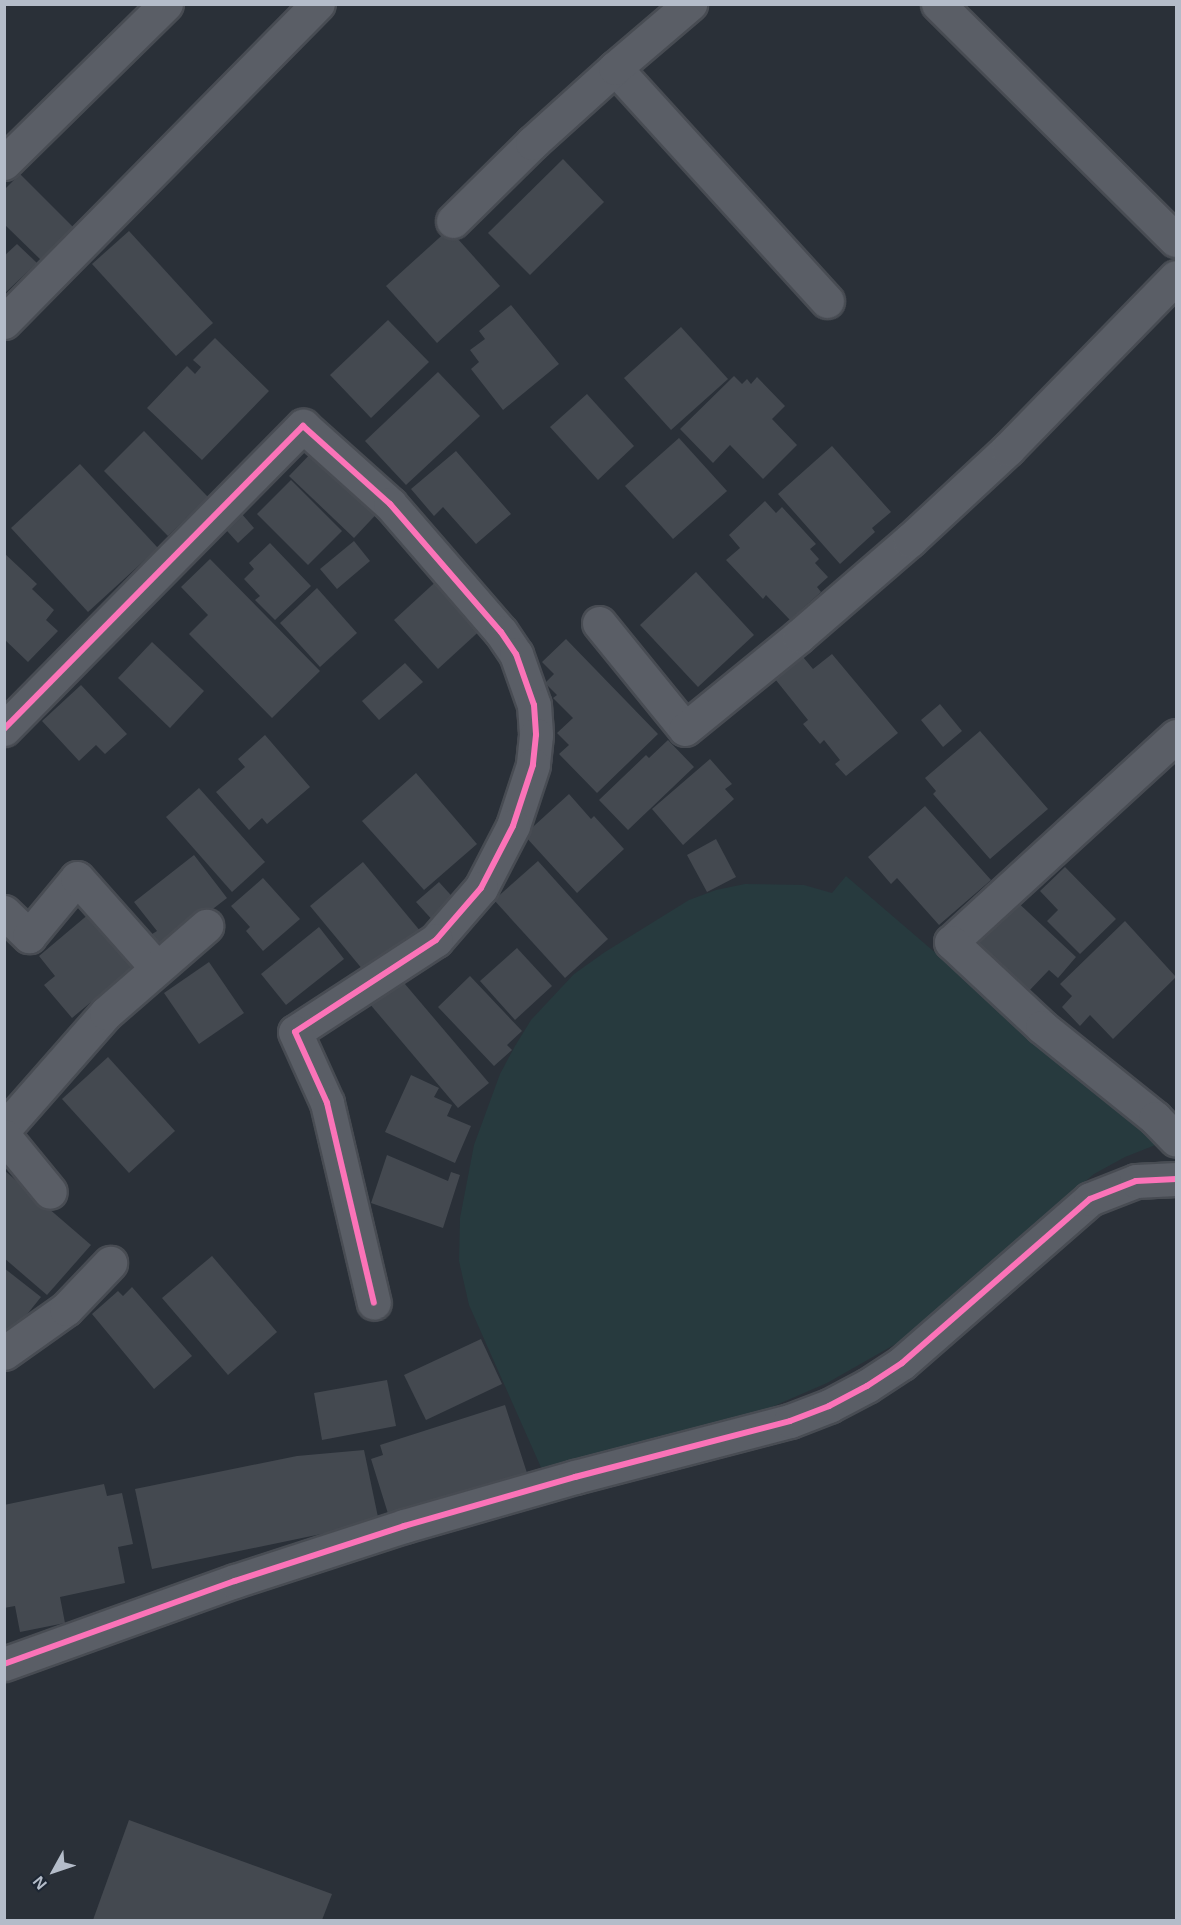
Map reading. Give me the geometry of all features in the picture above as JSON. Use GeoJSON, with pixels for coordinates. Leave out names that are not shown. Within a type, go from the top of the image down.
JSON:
{"type":"FeatureCollection","features":[{"type":"Feature","properties":{"kind":"street"},"geometry":{"type":"LineString","coordinates":[[4,163],[166,4]]}},
{"type":"Feature","properties":{"kind":"street"},"geometry":{"type":"LineString","coordinates":[[453,221],[532,143],[690,4]]}},
{"type":"Feature","properties":{"kind":"street"},"geometry":{"type":"LineString","coordinates":[[938,4],[1176,240]]}},
{"type":"Feature","properties":{"kind":"street"},"geometry":{"type":"LineString","coordinates":[[4,322],[303,10]]}},
{"type":"Feature","properties":{"kind":"street"},"geometry":{"type":"LineString","coordinates":[[615,68],[827,301]]}},
{"type":"Feature","properties":{"kind":"street"},"geometry":{"type":"LineString","coordinates":[[599,623],[685,729],[800,636],[918,532],[1008,449],[1176,277]]}},
{"type":"Feature","properties":{"kind":"street"},"geometry":{"type":"LineString","coordinates":[[4,729],[303,426],[390,504],[501,632],[516,654],[534,705],[536,735],[533,765],[513,826],[486,878],[460,915],[436,940],[295,1032],[327,1103],[374,1303]]}},
{"type":"Feature","properties":{"kind":"street"},"geometry":{"type":"LineString","coordinates":[[1176,736],[951,942],[1042,1027],[1155,1118],[1176,1140]]}},
{"type":"Feature","properties":{"kind":"street"},"geometry":{"type":"LineString","coordinates":[[4,912],[29,936],[77,878],[157,968]]}},
{"type":"Feature","properties":{"kind":"street"},"geometry":{"type":"LineString","coordinates":[[4,1129],[106,1013],[206,926]]}},
{"type":"Feature","properties":{"kind":"street"},"geometry":{"type":"LineString","coordinates":[[4,1136],[50,1192]]}},
{"type":"Feature","properties":{"kind":"street"},"geometry":{"type":"LineString","coordinates":[[4,1664],[235,1581],[404,1526],[575,1477],[769,1427],[829,1406],[867,1386],[919,1350],[1090,1198],[1136,1181],[1176,1179]]}},
{"type":"Feature","properties":{"kind":"street"},"geometry":{"type":"LineString","coordinates":[[4,1353],[66,1309],[110,1263]]}},
{"type":"Feature","properties":{"kind":"green space"},"geometry":{"type":"Polygon","coordinates":[[[846,876],[1158,1144],[1125,1157],[1094,1174],[1051,1210],[999,1267],[922,1329],[827,1383],[721,1429],[543,1472],[469,1305],[459,1261],[460,1218],[474,1145],[500,1074],[531,1020],[574,974],[689,900],[716,890],[745,884],[804,885],[832,893],[846,876]]]}},
{"type":"Feature","properties":{"kind":"building"},"geometry":{"type":"Polygon","coordinates":[[[563,159],[604,202],[530,275],[488,233],[563,159]]]}},
{"type":"Feature","properties":{"kind":"building"},"geometry":{"type":"Polygon","coordinates":[[[20,174],[75,229],[43,262],[4,224],[4,190],[20,174]]]}},
{"type":"Feature","properties":{"kind":"building"},"geometry":{"type":"Polygon","coordinates":[[[449,229],[500,286],[437,343],[386,286],[449,229]]]}},
{"type":"Feature","properties":{"kind":"building"},"geometry":{"type":"Polygon","coordinates":[[[129,231],[213,323],[176,356],[92,264],[129,231]]]}},
{"type":"Feature","properties":{"kind":"building"},"geometry":{"type":"Polygon","coordinates":[[[17,244],[37,263],[4,294],[4,256],[17,244]]]}},
{"type":"Feature","properties":{"kind":"building"},"geometry":{"type":"Polygon","coordinates":[[[511,305],[559,364],[503,410],[471,369],[479,362],[470,350],[485,339],[479,331],[511,305]]]}},
{"type":"Feature","properties":{"kind":"building"},"geometry":{"type":"Polygon","coordinates":[[[388,320],[429,362],[371,418],[330,375],[388,320]]]}},
{"type":"Feature","properties":{"kind":"building"},"geometry":{"type":"Polygon","coordinates":[[[681,327],[728,379],[671,430],[624,378],[681,327]]]}},
{"type":"Feature","properties":{"kind":"building"},"geometry":{"type":"Polygon","coordinates":[[[215,338],[269,391],[202,460],[147,408],[187,366],[195,374],[201,367],[193,360],[215,338]]]}},
{"type":"Feature","properties":{"kind":"building"},"geometry":{"type":"Polygon","coordinates":[[[438,372],[480,416],[406,485],[365,441],[438,372]]]}},
{"type":"Feature","properties":{"kind":"building"},"geometry":{"type":"Polygon","coordinates":[[[734,376],[742,384],[747,379],[751,384],[757,377],[785,406],[772,419],[797,445],[763,479],[730,445],[713,463],[680,429],[734,376]]]}},
{"type":"Feature","properties":{"kind":"building"},"geometry":{"type":"Polygon","coordinates":[[[587,394],[634,446],[598,480],[550,427],[587,394]]]}},
{"type":"Feature","properties":{"kind":"building"},"geometry":{"type":"Polygon","coordinates":[[[144,431],[208,497],[168,536],[104,471],[144,431]]]}},
{"type":"Feature","properties":{"kind":"building"},"geometry":{"type":"Polygon","coordinates":[[[679,438],[727,491],[673,539],[625,486],[679,438]]]}},
{"type":"Feature","properties":{"kind":"building"},"geometry":{"type":"Polygon","coordinates":[[[319,445],[384,506],[354,538],[289,476],[319,445]]]}},
{"type":"Feature","properties":{"kind":"building"},"geometry":{"type":"Polygon","coordinates":[[[832,446],[891,512],[872,528],[875,532],[840,564],[778,494],[832,446]]]}},
{"type":"Feature","properties":{"kind":"building"},"geometry":{"type":"Polygon","coordinates":[[[456,451],[511,514],[476,544],[443,507],[434,516],[411,489],[456,451]]]}},
{"type":"Feature","properties":{"kind":"building"},"geometry":{"type":"Polygon","coordinates":[[[80,464],[158,548],[88,612],[11,528],[80,464]]]}},
{"type":"Feature","properties":{"kind":"building"},"geometry":{"type":"Polygon","coordinates":[[[291,480],[342,531],[308,565],[257,514],[291,480]]]}},
{"type":"Feature","properties":{"kind":"building"},"geometry":{"type":"Polygon","coordinates":[[[765,501],[776,513],[782,507],[816,544],[810,549],[819,559],[815,563],[828,577],[817,587],[821,592],[790,620],[766,595],[763,599],[726,560],[740,548],[729,535],[765,501]]]}},
{"type":"Feature","properties":{"kind":"building"},"geometry":{"type":"Polygon","coordinates":[[[234,505],[254,528],[238,543],[218,521],[234,505]]]}},
{"type":"Feature","properties":{"kind":"building"},"geometry":{"type":"Polygon","coordinates":[[[354,541],[370,561],[337,589],[320,569],[354,541]]]}},
{"type":"Feature","properties":{"kind":"building"},"geometry":{"type":"Polygon","coordinates":[[[270,543],[311,586],[275,620],[255,600],[260,596],[244,579],[254,569],[249,563],[270,543]]]}},
{"type":"Feature","properties":{"kind":"building"},"geometry":{"type":"Polygon","coordinates":[[[4,553],[37,584],[32,589],[54,610],[46,620],[58,631],[28,662],[4,639],[4,553]]]}},
{"type":"Feature","properties":{"kind":"building"},"geometry":{"type":"Polygon","coordinates":[[[210,559],[320,671],[272,718],[189,634],[208,615],[181,587],[210,559]]]}},
{"type":"Feature","properties":{"kind":"building"},"geometry":{"type":"Polygon","coordinates":[[[696,572],[754,635],[698,687],[640,625],[696,572]]]}},
{"type":"Feature","properties":{"kind":"building"},"geometry":{"type":"Polygon","coordinates":[[[442,576],[486,625],[438,669],[394,620],[442,576]]]}},
{"type":"Feature","properties":{"kind":"building"},"geometry":{"type":"Polygon","coordinates":[[[317,588],[357,633],[320,667],[280,623],[317,588]]]}},
{"type":"Feature","properties":{"kind":"building"},"geometry":{"type":"Polygon","coordinates":[[[566,639],[658,734],[597,793],[559,754],[569,745],[557,733],[573,718],[553,698],[557,695],[545,683],[554,674],[542,662],[566,639]]]}},
{"type":"Feature","properties":{"kind":"building"},"geometry":{"type":"Polygon","coordinates":[[[152,642],[204,691],[170,728],[118,678],[152,642]]]}},
{"type":"Feature","properties":{"kind":"building"},"geometry":{"type":"Polygon","coordinates":[[[832,654],[898,733],[846,776],[835,764],[840,760],[824,740],[820,744],[803,724],[808,720],[775,679],[803,657],[813,669],[832,654]]]}},
{"type":"Feature","properties":{"kind":"building"},"geometry":{"type":"Polygon","coordinates":[[[405,663],[423,682],[379,720],[362,701],[405,663]]]}},
{"type":"Feature","properties":{"kind":"building"},"geometry":{"type":"Polygon","coordinates":[[[81,685],[127,734],[105,754],[96,745],[79,761],[42,721],[81,685]]]}},
{"type":"Feature","properties":{"kind":"building"},"geometry":{"type":"Polygon","coordinates":[[[940,704],[962,731],[943,747],[921,720],[940,704]]]}},
{"type":"Feature","properties":{"kind":"building"},"geometry":{"type":"Polygon","coordinates":[[[980,731],[1048,809],[990,859],[933,794],[936,791],[925,778],[980,731]]]}},
{"type":"Feature","properties":{"kind":"building"},"geometry":{"type":"Polygon","coordinates":[[[265,735],[310,787],[267,824],[262,818],[249,830],[216,792],[245,767],[238,759],[265,735]]]}},
{"type":"Feature","properties":{"kind":"building"},"geometry":{"type":"Polygon","coordinates":[[[668,740],[694,767],[628,830],[599,800],[646,755],[649,758],[668,740]]]}},
{"type":"Feature","properties":{"kind":"building"},"geometry":{"type":"Polygon","coordinates":[[[710,759],[732,784],[725,789],[734,799],[683,845],[652,809],[710,759]]]}},
{"type":"Feature","properties":{"kind":"building"},"geometry":{"type":"Polygon","coordinates":[[[416,773],[477,844],[424,890],[362,821],[416,773]]]}},
{"type":"Feature","properties":{"kind":"building"},"geometry":{"type":"Polygon","coordinates":[[[199,788],[265,862],[232,892],[166,817],[199,788]]]}},
{"type":"Feature","properties":{"kind":"building"},"geometry":{"type":"Polygon","coordinates":[[[569,794],[591,819],[594,816],[624,849],[577,893],[524,835],[569,794]]]}},
{"type":"Feature","properties":{"kind":"building"},"geometry":{"type":"Polygon","coordinates":[[[925,806],[991,880],[939,925],[897,878],[891,884],[868,857],[925,806]]]}},
{"type":"Feature","properties":{"kind":"building"},"geometry":{"type":"Polygon","coordinates":[[[716,839],[736,877],[707,892],[687,855],[716,839]]]}},
{"type":"Feature","properties":{"kind":"building"},"geometry":{"type":"Polygon","coordinates":[[[194,855],[227,898],[161,949],[149,936],[157,931],[134,902],[194,855]]]}},
{"type":"Feature","properties":{"kind":"building"},"geometry":{"type":"Polygon","coordinates":[[[538,861],[608,939],[565,978],[494,900],[538,861]]]}},
{"type":"Feature","properties":{"kind":"building"},"geometry":{"type":"Polygon","coordinates":[[[363,862],[421,932],[368,976],[310,906],[363,862]]]}},
{"type":"Feature","properties":{"kind":"building"},"geometry":{"type":"Polygon","coordinates":[[[1065,867],[1116,919],[1080,954],[1047,921],[1058,910],[1040,891],[1065,867]]]}},
{"type":"Feature","properties":{"kind":"building"},"geometry":{"type":"Polygon","coordinates":[[[263,878],[300,919],[263,951],[246,931],[250,927],[231,906],[263,878]]]}},
{"type":"Feature","properties":{"kind":"building"},"geometry":{"type":"Polygon","coordinates":[[[439,882],[458,903],[435,923],[416,902],[439,882]]]}},
{"type":"Feature","properties":{"kind":"building"},"geometry":{"type":"Polygon","coordinates":[[[1013,898],[1076,957],[1058,978],[1049,970],[1027,993],[972,942],[1013,898]]]}},
{"type":"Feature","properties":{"kind":"building"},"geometry":{"type":"Polygon","coordinates":[[[90,913],[134,966],[72,1018],[44,985],[55,976],[39,956],[90,913]]]}},
{"type":"Feature","properties":{"kind":"building"},"geometry":{"type":"Polygon","coordinates":[[[1125,921],[1176,977],[1113,1039],[1090,1015],[1080,1026],[1062,1007],[1072,996],[1060,984],[1125,921]]]}},
{"type":"Feature","properties":{"kind":"building"},"geometry":{"type":"Polygon","coordinates":[[[319,927],[344,959],[286,1005],[261,974],[319,927]]]}},
{"type":"Feature","properties":{"kind":"building"},"geometry":{"type":"Polygon","coordinates":[[[517,948],[552,986],[515,1020],[480,981],[517,948]]]}},
{"type":"Feature","properties":{"kind":"building"},"geometry":{"type":"Polygon","coordinates":[[[209,962],[244,1013],[199,1044],[164,993],[209,962]]]}},
{"type":"Feature","properties":{"kind":"building"},"geometry":{"type":"Polygon","coordinates":[[[470,976],[522,1031],[507,1045],[512,1050],[494,1066],[438,1007],[470,976]]]}},
{"type":"Feature","properties":{"kind":"building"},"geometry":{"type":"Polygon","coordinates":[[[399,977],[489,1083],[458,1108],[369,1003],[399,977]]]}},
{"type":"Feature","properties":{"kind":"building"},"geometry":{"type":"Polygon","coordinates":[[[108,1057],[175,1131],[129,1173],[62,1099],[108,1057]]]}},
{"type":"Feature","properties":{"kind":"building"},"geometry":{"type":"Polygon","coordinates":[[[411,1075],[439,1088],[434,1097],[452,1105],[447,1116],[471,1126],[455,1163],[385,1132],[411,1075]]]}},
{"type":"Feature","properties":{"kind":"building"},"geometry":{"type":"Polygon","coordinates":[[[387,1155],[448,1181],[451,1172],[460,1175],[443,1228],[371,1203],[387,1155]]]}},
{"type":"Feature","properties":{"kind":"building"},"geometry":{"type":"Polygon","coordinates":[[[4,1170],[91,1245],[47,1295],[4,1258],[4,1170]]]}},
{"type":"Feature","properties":{"kind":"building"},"geometry":{"type":"Polygon","coordinates":[[[212,1256],[277,1332],[228,1375],[162,1298],[212,1256]]]}},
{"type":"Feature","properties":{"kind":"building"},"geometry":{"type":"Polygon","coordinates":[[[4,1268],[41,1297],[4,1343],[4,1268]]]}},
{"type":"Feature","properties":{"kind":"building"},"geometry":{"type":"Polygon","coordinates":[[[132,1287],[192,1356],[154,1389],[92,1314],[118,1291],[123,1296],[132,1287]]]}},
{"type":"Feature","properties":{"kind":"building"},"geometry":{"type":"Polygon","coordinates":[[[481,1339],[502,1384],[426,1420],[404,1375],[481,1339]]]}},
{"type":"Feature","properties":{"kind":"building"},"geometry":{"type":"Polygon","coordinates":[[[387,1380],[396,1426],[322,1440],[314,1393],[387,1380]]]}},
{"type":"Feature","properties":{"kind":"building"},"geometry":{"type":"Polygon","coordinates":[[[505,1405],[528,1476],[390,1520],[371,1459],[383,1455],[380,1445],[505,1405]]]}},
{"type":"Feature","properties":{"kind":"building"},"geometry":{"type":"Polygon","coordinates":[[[364,1450],[379,1522],[152,1569],[135,1489],[297,1456],[364,1450]]]}},
{"type":"Feature","properties":{"kind":"building"},"geometry":{"type":"Polygon","coordinates":[[[104,1484],[107,1496],[122,1493],[133,1544],[118,1547],[125,1583],[60,1597],[65,1623],[20,1632],[15,1606],[4,1608],[4,1505],[104,1484]]]}},
{"type":"Feature","properties":{"kind":"building"},"geometry":{"type":"Polygon","coordinates":[[[129,1820],[332,1894],[322,1920],[93,1920],[129,1820]]]}},
{"type":"Feature","properties":{"kind":"cycle path"},"geometry":{"type":"LineString","coordinates":[[4,729],[303,426],[390,504],[501,632],[516,654],[534,705],[536,735],[533,765],[513,826],[481,888],[436,940],[295,1032],[327,1103],[374,1303]]}},
{"type":"Feature","properties":{"kind":"cycle path"},"geometry":{"type":"LineString","coordinates":[[4,1664],[235,1581],[404,1526],[575,1477],[790,1421],[829,1406],[867,1386],[902,1363],[1090,1199],[1136,1181],[1176,1179]]}}]}
